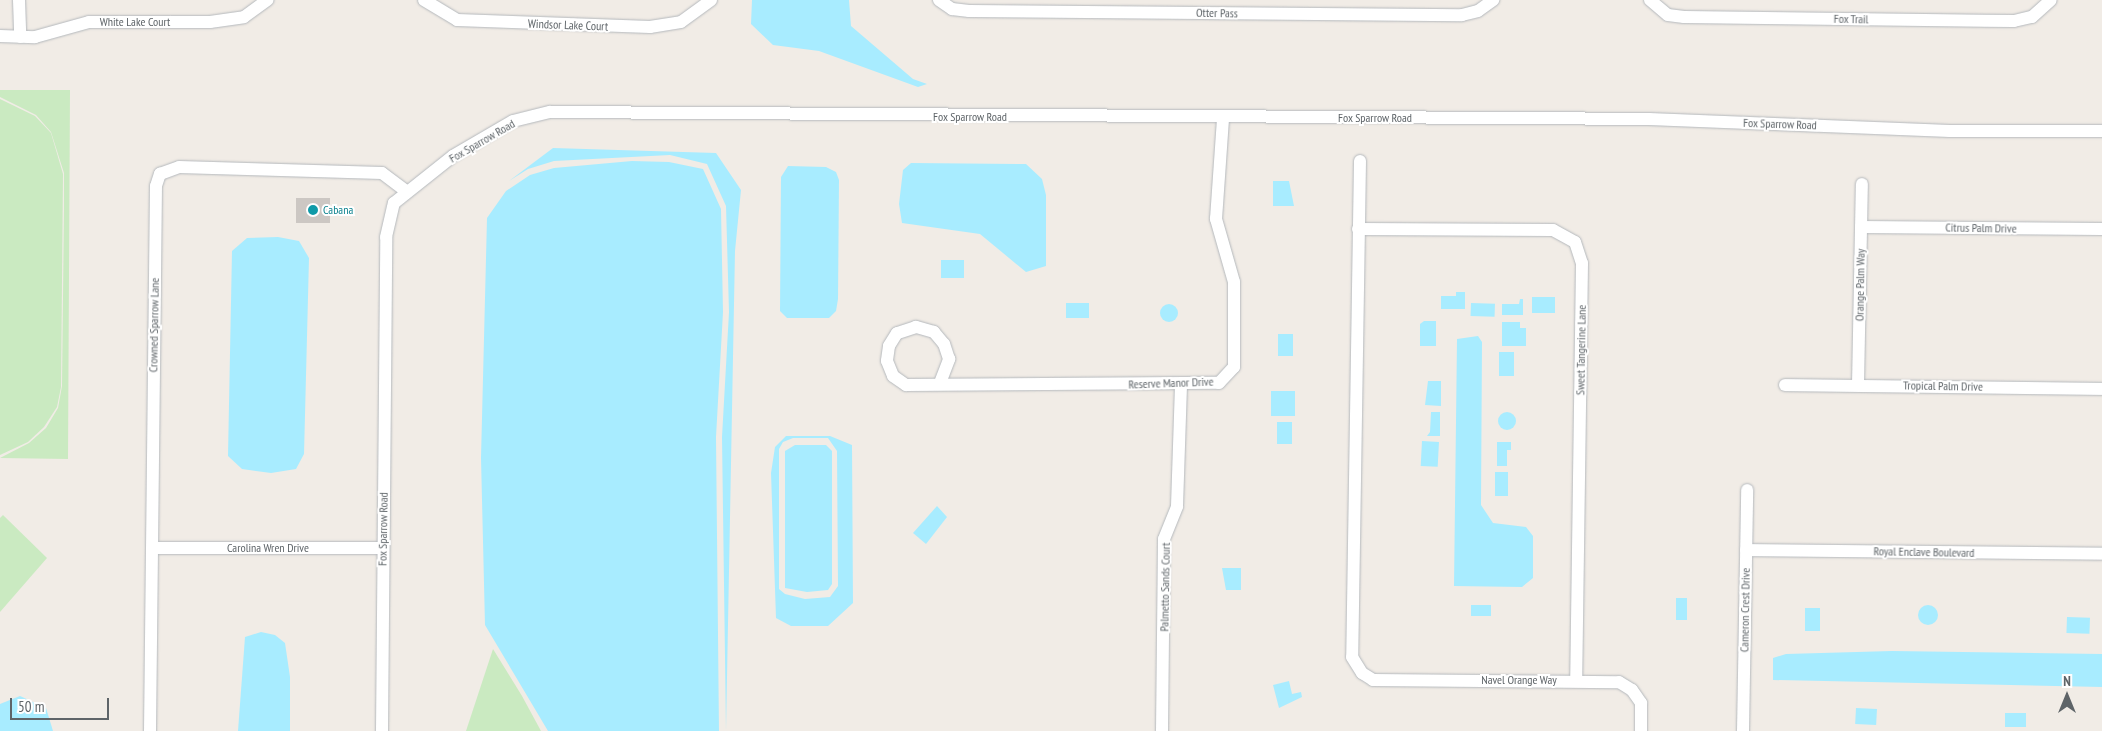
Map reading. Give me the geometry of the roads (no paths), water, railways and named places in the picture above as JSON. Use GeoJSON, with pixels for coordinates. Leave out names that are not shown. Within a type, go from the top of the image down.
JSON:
{"type":"FeatureCollection","features":[{"type":"Feature","properties":{"kind":"street"},"geometry":{"type":"LineString","coordinates":[[19,0],[20,37]]}},
{"type":"Feature","properties":{"kind":"street","name":"White Lake Court"},"geometry":{"type":"LineString","coordinates":[[0,36],[35,37],[89,22],[210,22],[244,18],[267,0]]}},
{"type":"Feature","properties":{"kind":"street","name":"Windsor Lake Court"},"geometry":{"type":"LineString","coordinates":[[424,0],[456,20],[650,27],[681,22],[711,0]]}},
{"type":"Feature","properties":{"kind":"street","name":"Otter Pass"},"geometry":{"type":"LineString","coordinates":[[939,0],[952,9],[969,11],[1462,16],[1478,11],[1493,0]]}},
{"type":"Feature","properties":{"kind":"street","name":"Fox Trail"},"geometry":{"type":"LineString","coordinates":[[1650,0],[1668,15],[1684,17],[2014,21],[2032,18],[2051,0]]}},
{"type":"Feature","properties":{"kind":"street","name":"Fox Sparrow Road"},"geometry":{"type":"LineString","coordinates":[[382,731],[386,237],[394,203],[406,192],[453,156],[513,121],[550,112],[1223,118],[1649,119],[1950,131],[2102,131]]}},
{"type":"Feature","properties":{"kind":"street","name":"Reserve Manor Drive"},"geometry":{"type":"LineString","coordinates":[[940,383],[949,359],[944,344],[934,332],[916,327],[897,333],[889,346],[886,361],[893,376],[906,385],[940,383],[1182,385],[1219,383],[1234,367],[1234,282],[1216,219],[1223,118]]}},
{"type":"Feature","properties":{"kind":"street"},"geometry":{"type":"LineString","coordinates":[[1358,229],[1360,161]]}},
{"type":"Feature","properties":{"kind":"street","name":"Crowned Sparrow Lane"},"geometry":{"type":"LineString","coordinates":[[150,731],[156,186],[160,174],[179,167],[347,171],[382,174],[406,192]]}},
{"type":"Feature","properties":{"kind":"street","name":"Orange Palm Way"},"geometry":{"type":"LineString","coordinates":[[1858,385],[1862,184]]}},
{"type":"Feature","properties":{"kind":"street","name":"Citrus Palm Drive"},"geometry":{"type":"LineString","coordinates":[[1861,226],[2102,229]]}},
{"type":"Feature","properties":{"kind":"street","name":"Navel Orange Way"},"geometry":{"type":"LineString","coordinates":[[1358,229],[1352,657],[1362,673],[1373,680],[1576,680],[1619,682],[1632,690],[1641,702],[1640,731]]}},
{"type":"Feature","properties":{"kind":"street","name":"Sweet Tangerine Lane"},"geometry":{"type":"LineString","coordinates":[[1358,229],[1553,230],[1575,242],[1582,263],[1576,680]]}},
{"type":"Feature","properties":{"kind":"street","name":"Palmetto Sands Court"},"geometry":{"type":"LineString","coordinates":[[1162,731],[1164,539],[1177,506],[1182,385]]}},
{"type":"Feature","properties":{"kind":"street","name":"Tropical Palm Drive"},"geometry":{"type":"LineString","coordinates":[[1785,385],[2102,389]]}},
{"type":"Feature","properties":{"kind":"street","name":"Cameron Crest Drive"},"geometry":{"type":"LineString","coordinates":[[1743,731],[1747,490]]}},
{"type":"Feature","properties":{"kind":"street","name":"Carolina Wren Drive"},"geometry":{"type":"LineString","coordinates":[[152,548],[383,548]]}},
{"type":"Feature","properties":{"kind":"street","name":"Royal Enclave Boulevard"},"geometry":{"type":"LineString","coordinates":[[1746,550],[2102,554]]}},
{"type":"Feature","properties":{"kind":"water"},"geometry":{"type":"Polygon","coordinates":[[[752,0],[849,0],[851,26],[913,79],[927,84],[918,87],[819,51],[773,45],[751,24],[752,0]]]}},
{"type":"Feature","properties":{"kind":"water"},"geometry":{"type":"Polygon","coordinates":[[[553,148],[716,153],[741,190],[735,251],[726,731],[722,437],[729,312],[726,206],[707,164],[670,155],[554,161],[528,169],[509,181],[553,148]]]}},
{"type":"Feature","properties":{"kind":"water"},"geometry":{"type":"Polygon","coordinates":[[[632,161],[669,162],[703,169],[721,209],[723,312],[716,437],[719,731],[548,731],[485,625],[481,458],[487,218],[506,191],[530,175],[554,168],[632,161]]]}},
{"type":"Feature","properties":{"kind":"water"},"geometry":{"type":"Polygon","coordinates":[[[911,163],[1026,164],[1042,179],[1046,195],[1046,266],[1026,272],[980,234],[902,223],[899,204],[903,170],[911,163]]]}},
{"type":"Feature","properties":{"kind":"water"},"geometry":{"type":"Polygon","coordinates":[[[788,166],[826,167],[836,172],[839,180],[838,299],[836,311],[829,318],[787,318],[780,311],[781,177],[788,166]]]}},
{"type":"Feature","properties":{"kind":"water"},"geometry":{"type":"Polygon","coordinates":[[[1273,181],[1289,181],[1294,206],[1273,206],[1273,181]]]}},
{"type":"Feature","properties":{"kind":"water"},"geometry":{"type":"Polygon","coordinates":[[[278,237],[299,241],[309,258],[304,454],[296,469],[271,473],[242,469],[228,456],[232,251],[247,238],[278,237]]]}},
{"type":"Feature","properties":{"kind":"water"},"geometry":{"type":"Polygon","coordinates":[[[941,260],[964,260],[964,278],[941,278],[941,260]]]}},
{"type":"Feature","properties":{"kind":"water"},"geometry":{"type":"Polygon","coordinates":[[[1456,292],[1465,292],[1465,309],[1441,309],[1441,296],[1456,296],[1456,292]]]}},
{"type":"Feature","properties":{"kind":"water"},"geometry":{"type":"Polygon","coordinates":[[[1532,297],[1555,297],[1555,313],[1532,313],[1532,297]]]}},
{"type":"Feature","properties":{"kind":"water"},"geometry":{"type":"Polygon","coordinates":[[[1520,299],[1523,299],[1523,315],[1502,315],[1502,304],[1519,304],[1520,299]]]}},
{"type":"Feature","properties":{"kind":"water"},"geometry":{"type":"Polygon","coordinates":[[[1066,303],[1089,303],[1089,318],[1066,318],[1066,303]]]}},
{"type":"Feature","properties":{"kind":"water"},"geometry":{"type":"Polygon","coordinates":[[[1471,303],[1495,304],[1495,317],[1471,316],[1471,303]]]}},
{"type":"Feature","properties":{"kind":"water"},"geometry":{"type":"Polygon","coordinates":[[[1169,304],[1175,307],[1178,313],[1175,319],[1169,322],[1163,319],[1160,313],[1163,307],[1169,304]]]}},
{"type":"Feature","properties":{"kind":"water"},"geometry":{"type":"Polygon","coordinates":[[[1424,321],[1436,321],[1436,346],[1420,346],[1420,324],[1424,321]]]}},
{"type":"Feature","properties":{"kind":"water"},"geometry":{"type":"Polygon","coordinates":[[[1502,322],[1520,322],[1520,328],[1526,328],[1526,346],[1502,346],[1502,322]]]}},
{"type":"Feature","properties":{"kind":"water"},"geometry":{"type":"Polygon","coordinates":[[[1278,334],[1293,334],[1293,356],[1278,356],[1278,334]]]}},
{"type":"Feature","properties":{"kind":"water"},"geometry":{"type":"Polygon","coordinates":[[[1478,336],[1482,342],[1481,505],[1493,523],[1526,527],[1533,536],[1533,578],[1522,587],[1454,586],[1457,339],[1478,336]]]}},
{"type":"Feature","properties":{"kind":"water"},"geometry":{"type":"Polygon","coordinates":[[[1499,352],[1514,352],[1514,376],[1499,376],[1499,352]]]}},
{"type":"Feature","properties":{"kind":"water"},"geometry":{"type":"Polygon","coordinates":[[[1428,381],[1441,381],[1441,406],[1425,405],[1428,381]]]}},
{"type":"Feature","properties":{"kind":"water"},"geometry":{"type":"Polygon","coordinates":[[[1271,391],[1295,391],[1295,416],[1271,416],[1271,391]]]}},
{"type":"Feature","properties":{"kind":"water"},"geometry":{"type":"Polygon","coordinates":[[[1431,412],[1440,412],[1440,436],[1427,436],[1430,432],[1431,412]]]}},
{"type":"Feature","properties":{"kind":"water"},"geometry":{"type":"Polygon","coordinates":[[[1507,412],[1513,415],[1516,421],[1513,427],[1507,430],[1501,427],[1498,421],[1501,415],[1507,412]]]}},
{"type":"Feature","properties":{"kind":"water"},"geometry":{"type":"Polygon","coordinates":[[[1277,422],[1292,422],[1292,444],[1277,444],[1277,422]]]}},
{"type":"Feature","properties":{"kind":"water"},"geometry":{"type":"Polygon","coordinates":[[[786,436],[830,436],[852,445],[853,603],[828,626],[791,626],[776,618],[771,473],[775,447],[786,436]],[[793,438],[783,442],[779,449],[779,589],[785,594],[805,599],[830,597],[838,586],[837,451],[828,438],[793,438]]]}},
{"type":"Feature","properties":{"kind":"water"},"geometry":{"type":"Polygon","coordinates":[[[1422,441],[1439,442],[1438,467],[1421,466],[1422,441]]]}},
{"type":"Feature","properties":{"kind":"water"},"geometry":{"type":"Polygon","coordinates":[[[1497,442],[1511,442],[1511,450],[1507,450],[1507,466],[1497,466],[1497,442]]]}},
{"type":"Feature","properties":{"kind":"water"},"geometry":{"type":"Polygon","coordinates":[[[795,445],[826,445],[832,451],[832,584],[828,590],[807,592],[785,588],[785,451],[795,445]]]}},
{"type":"Feature","properties":{"kind":"water"},"geometry":{"type":"Polygon","coordinates":[[[1495,472],[1508,472],[1508,496],[1495,496],[1495,472]]]}},
{"type":"Feature","properties":{"kind":"water"},"geometry":{"type":"Polygon","coordinates":[[[937,506],[947,517],[926,544],[913,533],[937,506]]]}},
{"type":"Feature","properties":{"kind":"water"},"geometry":{"type":"Polygon","coordinates":[[[1222,568],[1241,568],[1241,590],[1226,590],[1222,568]]]}},
{"type":"Feature","properties":{"kind":"water"},"geometry":{"type":"Polygon","coordinates":[[[1676,598],[1687,598],[1687,620],[1676,620],[1676,598]]]}},
{"type":"Feature","properties":{"kind":"water"},"geometry":{"type":"Polygon","coordinates":[[[1471,605],[1491,605],[1491,616],[1471,616],[1471,605]]]}},
{"type":"Feature","properties":{"kind":"water"},"geometry":{"type":"Polygon","coordinates":[[[1928,605],[1935,608],[1938,615],[1935,622],[1928,625],[1921,622],[1918,615],[1921,608],[1928,605]]]}},
{"type":"Feature","properties":{"kind":"water"},"geometry":{"type":"Polygon","coordinates":[[[1805,608],[1820,608],[1820,631],[1805,631],[1805,608]]]}},
{"type":"Feature","properties":{"kind":"water"},"geometry":{"type":"Polygon","coordinates":[[[2067,617],[2090,618],[2089,634],[2066,633],[2067,617]]]}},
{"type":"Feature","properties":{"kind":"water"},"geometry":{"type":"Polygon","coordinates":[[[261,632],[275,635],[285,643],[290,677],[290,731],[238,731],[245,637],[261,632]]]}},
{"type":"Feature","properties":{"kind":"water"},"geometry":{"type":"Polygon","coordinates":[[[1892,651],[2102,654],[2102,687],[1773,680],[1773,658],[1786,654],[1892,651]]]}},
{"type":"Feature","properties":{"kind":"water"},"geometry":{"type":"Polygon","coordinates":[[[1289,681],[1292,694],[1301,692],[1302,697],[1279,708],[1273,685],[1289,681]]]}},
{"type":"Feature","properties":{"kind":"water"},"geometry":{"type":"Polygon","coordinates":[[[20,696],[46,708],[53,731],[0,731],[0,704],[20,696]]]}},
{"type":"Feature","properties":{"kind":"water"},"geometry":{"type":"Polygon","coordinates":[[[1856,708],[1877,709],[1876,725],[1855,724],[1856,708]]]}},
{"type":"Feature","properties":{"kind":"water"},"geometry":{"type":"Polygon","coordinates":[[[2005,713],[2026,713],[2026,727],[2005,727],[2005,713]]]}},
{"type":"Feature","properties":{"kind":"place","name":"Cabana"},"geometry":{"type":"Point","coordinates":[313,210]}}]}
